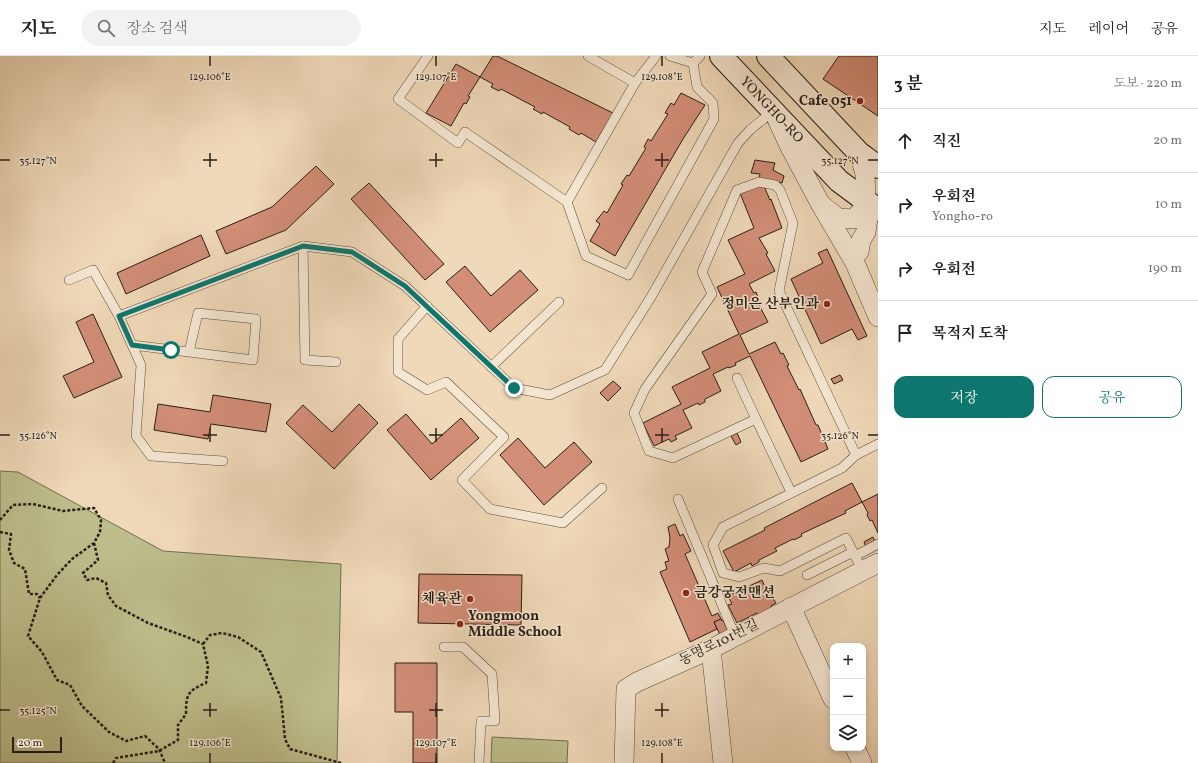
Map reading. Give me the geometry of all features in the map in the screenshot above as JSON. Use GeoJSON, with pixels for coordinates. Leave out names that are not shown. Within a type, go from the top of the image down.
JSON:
{"type":"FeatureCollection","features":[{"type":"Feature","properties":{"kind":"main road","name":"YONGHO-RO"},"geometry":{"type":"LineString","coordinates":[[721,56],[839,181],[872,206]]}},
{"type":"Feature","properties":{"kind":"main road"},"geometry":{"type":"LineString","coordinates":[[768,56],[859,153],[878,167]]}},
{"type":"Feature","properties":{"kind":"street"},"geometry":{"type":"LineString","coordinates":[[773,111],[790,147],[822,205],[857,258],[878,317]]}},
{"type":"Feature","properties":{"kind":"street"},"geometry":{"type":"LineString","coordinates":[[857,258],[866,232],[872,206],[859,153]]}},
{"type":"Feature","properties":{"kind":"street"},"geometry":{"type":"LineString","coordinates":[[822,205],[838,218],[854,219],[862,210],[872,206]]}},
{"type":"Feature","properties":{"kind":"street"},"geometry":{"type":"LineString","coordinates":[[857,258],[872,241],[878,240]]}},
{"type":"Feature","properties":{"kind":"street","name":"동명로101번길"},"geometry":{"type":"LineString","coordinates":[[624,763],[626,689],[637,682],[711,648],[791,607],[862,560]]}},
{"type":"Feature","properties":{"kind":"street"},"geometry":{"type":"LineString","coordinates":[[791,607],[830,692]]}},
{"type":"Feature","properties":{"kind":"street"},"geometry":{"type":"LineString","coordinates":[[711,648],[723,763]]}},
{"type":"Feature","properties":{"kind":"street"},"geometry":{"type":"LineString","coordinates":[[856,751],[862,763]]}},
{"type":"Feature","properties":{"kind":"lane"},"geometry":{"type":"LineString","coordinates":[[428,56],[398,99],[458,143],[465,132],[568,202],[586,256],[628,275],[714,120],[713,103],[697,87],[693,63]]}},
{"type":"Feature","properties":{"kind":"lane"},"geometry":{"type":"LineString","coordinates":[[588,56],[635,83]]}},
{"type":"Feature","properties":{"kind":"lane"},"geometry":{"type":"LineString","coordinates":[[568,202],[635,83],[656,56]]}},
{"type":"Feature","properties":{"kind":"lane"},"geometry":{"type":"LineString","coordinates":[[670,56],[693,63]]}},
{"type":"Feature","properties":{"kind":"lane"},"geometry":{"type":"LineString","coordinates":[[693,63],[700,56]]}},
{"type":"Feature","properties":{"kind":"lane"},"geometry":{"type":"LineString","coordinates":[[119,316],[303,246],[352,252],[405,286],[514,388],[550,395],[605,370],[651,297],[738,143],[750,130],[773,111]]}},
{"type":"Feature","properties":{"kind":"lane"},"geometry":{"type":"LineString","coordinates":[[756,418],[673,458],[649,451],[634,413],[645,388],[712,294],[702,272],[737,190],[759,182],[775,185],[780,190],[793,223],[780,291],[856,455]]}},
{"type":"Feature","properties":{"kind":"lane"},"geometry":{"type":"LineString","coordinates":[[303,246],[305,360],[336,362]]}},
{"type":"Feature","properties":{"kind":"lane"},"geometry":{"type":"LineString","coordinates":[[69,280],[93,270],[119,316],[141,365],[136,436],[151,456],[223,461]]}},
{"type":"Feature","properties":{"kind":"lane"},"geometry":{"type":"LineString","coordinates":[[491,367],[559,302]]}},
{"type":"Feature","properties":{"kind":"lane"},"geometry":{"type":"LineString","coordinates":[[427,306],[398,338],[398,372],[427,390],[446,382],[504,437],[462,480],[490,510],[563,524],[602,488]]}},
{"type":"Feature","properties":{"kind":"lane"},"geometry":{"type":"LineString","coordinates":[[132,345],[253,360],[256,319],[198,313],[190,352]]}},
{"type":"Feature","properties":{"kind":"lane"},"geometry":{"type":"LineString","coordinates":[[737,378],[791,492]]}},
{"type":"Feature","properties":{"kind":"lane"},"geometry":{"type":"LineString","coordinates":[[862,560],[846,538],[780,571],[764,568],[739,577],[724,573],[713,545],[723,527],[842,468],[856,455],[878,444]]}},
{"type":"Feature","properties":{"kind":"lane"},"geometry":{"type":"LineString","coordinates":[[678,499],[735,636]]}},
{"type":"Feature","properties":{"kind":"lane"},"geometry":{"type":"LineString","coordinates":[[807,575],[862,560],[878,544]]}},
{"type":"Feature","properties":{"kind":"lane"},"geometry":{"type":"LineString","coordinates":[[444,647],[463,647],[492,674],[495,721],[481,720],[479,763]]}},
{"type":"Feature","properties":{"kind":"path"},"geometry":{"type":"LineString","coordinates":[[0,520],[13,505],[33,504],[63,511],[94,508],[100,520],[100,532],[94,543],[72,560],[57,575],[40,598],[28,636],[42,652],[57,680],[70,685],[82,706],[109,732],[126,741],[145,736],[160,750],[165,763]]}},
{"type":"Feature","properties":{"kind":"path"},"geometry":{"type":"LineString","coordinates":[[0,532],[11,534],[9,550],[14,563],[25,569],[29,594],[37,594],[40,598]]}},
{"type":"Feature","properties":{"kind":"path"},"geometry":{"type":"LineString","coordinates":[[94,543],[98,560],[83,573],[86,580],[96,578],[106,583],[108,595],[116,606],[148,623],[203,644]]}},
{"type":"Feature","properties":{"kind":"path"},"geometry":{"type":"LineString","coordinates":[[203,644],[210,635],[222,633],[238,637],[261,652],[281,698],[285,739],[290,749],[341,763]]}},
{"type":"Feature","properties":{"kind":"path"},"geometry":{"type":"LineString","coordinates":[[113,763],[116,758],[160,750],[178,740],[178,725],[186,714],[186,698],[195,688],[206,683],[208,666],[203,644]]}},
{"type":"Feature","properties":{"kind":"green space"},"geometry":{"type":"Polygon","coordinates":[[[0,471],[18,472],[163,551],[341,564],[337,763],[0,763],[0,471]]]}},
{"type":"Feature","properties":{"kind":"green space"},"geometry":{"type":"Polygon","coordinates":[[[492,737],[568,741],[567,763],[491,763],[492,737]]]}},
{"type":"Feature","properties":{"kind":"building"},"geometry":{"type":"Polygon","coordinates":[[[493,56],[497,56],[613,113],[596,142],[581,133],[579,135],[569,129],[570,127],[543,112],[542,114],[533,109],[535,107],[501,89],[499,91],[491,87],[493,84],[480,77],[493,56]]]}},
{"type":"Feature","properties":{"kind":"building"},"geometry":{"type":"Polygon","coordinates":[[[839,56],[878,56],[878,116],[823,79],[839,56]]]}},
{"type":"Feature","properties":{"kind":"building"},"geometry":{"type":"Polygon","coordinates":[[[456,64],[480,77],[468,96],[470,97],[466,104],[464,103],[451,126],[426,113],[456,64]]]}},
{"type":"Feature","properties":{"kind":"building"},"geometry":{"type":"Polygon","coordinates":[[[681,93],[705,105],[683,139],[615,256],[590,241],[600,224],[596,221],[604,211],[607,213],[623,185],[621,184],[627,175],[629,176],[646,148],[644,147],[648,139],[651,141],[668,114],[665,113],[671,103],[674,105],[681,93]]]}},
{"type":"Feature","properties":{"kind":"building"},"geometry":{"type":"Polygon","coordinates":[[[755,160],[775,163],[773,170],[784,176],[782,183],[759,178],[760,174],[751,173],[755,160]]]}},
{"type":"Feature","properties":{"kind":"building"},"geometry":{"type":"Polygon","coordinates":[[[316,166],[334,184],[286,230],[226,254],[216,231],[272,207],[316,166]]]}},
{"type":"Feature","properties":{"kind":"building"},"geometry":{"type":"Polygon","coordinates":[[[369,183],[444,264],[425,280],[351,199],[369,183]]]}},
{"type":"Feature","properties":{"kind":"building"},"geometry":{"type":"Polygon","coordinates":[[[763,184],[770,200],[771,199],[782,228],[759,238],[768,253],[766,254],[775,271],[749,284],[754,293],[756,292],[760,302],[758,303],[768,322],[740,335],[749,354],[775,342],[789,365],[787,366],[799,390],[800,389],[816,425],[818,425],[828,449],[801,462],[750,356],[735,363],[736,365],[713,374],[721,391],[705,399],[705,402],[699,405],[698,403],[683,410],[692,428],[675,436],[677,439],[671,442],[669,439],[654,446],[643,423],[681,404],[672,387],[710,368],[702,352],[739,334],[717,287],[745,274],[728,240],[754,228],[740,193],[763,184]]]}},
{"type":"Feature","properties":{"kind":"building"},"geometry":{"type":"Polygon","coordinates":[[[201,235],[210,256],[126,294],[117,273],[201,235]]]}},
{"type":"Feature","properties":{"kind":"building","name":"정미은 산부인과"},"geometry":{"type":"Polygon","coordinates":[[[827,249],[867,336],[858,340],[852,329],[821,344],[791,279],[823,263],[818,253],[827,249]]]}},
{"type":"Feature","properties":{"kind":"building"},"geometry":{"type":"Polygon","coordinates":[[[465,266],[491,296],[520,270],[538,290],[490,332],[446,282],[465,266]]]}},
{"type":"Feature","properties":{"kind":"building"},"geometry":{"type":"Polygon","coordinates":[[[93,314],[122,377],[74,398],[63,376],[94,362],[76,322],[93,314]]]}},
{"type":"Feature","properties":{"kind":"building"},"geometry":{"type":"Polygon","coordinates":[[[840,375],[843,380],[834,384],[831,379],[840,375]]]}},
{"type":"Feature","properties":{"kind":"building"},"geometry":{"type":"Polygon","coordinates":[[[613,381],[621,388],[608,401],[600,393],[613,381]]]}},
{"type":"Feature","properties":{"kind":"building"},"geometry":{"type":"Polygon","coordinates":[[[213,395],[271,404],[266,432],[211,424],[208,439],[154,430],[158,404],[210,412],[213,395]]]}},
{"type":"Feature","properties":{"kind":"building"},"geometry":{"type":"Polygon","coordinates":[[[359,404],[378,423],[334,469],[286,423],[303,405],[332,432],[359,404]]]}},
{"type":"Feature","properties":{"kind":"building"},"geometry":{"type":"Polygon","coordinates":[[[406,414],[432,444],[461,418],[479,438],[431,480],[387,430],[406,414]]]}},
{"type":"Feature","properties":{"kind":"building"},"geometry":{"type":"Polygon","coordinates":[[[737,433],[741,442],[736,445],[731,436],[737,433]]]}},
{"type":"Feature","properties":{"kind":"building"},"geometry":{"type":"Polygon","coordinates":[[[518,438],[545,468],[574,442],[592,462],[544,505],[500,455],[518,438]]]}},
{"type":"Feature","properties":{"kind":"building"},"geometry":{"type":"Polygon","coordinates":[[[852,483],[862,502],[845,511],[846,513],[801,534],[802,536],[794,540],[793,539],[775,548],[777,551],[759,560],[759,562],[752,566],[751,563],[734,572],[723,551],[765,530],[764,528],[852,483]]]}},
{"type":"Feature","properties":{"kind":"building"},"geometry":{"type":"Polygon","coordinates":[[[878,494],[878,533],[872,520],[870,521],[867,515],[868,513],[862,502],[878,494]]]}},
{"type":"Feature","properties":{"kind":"building","name":"금강궁전맨션"},"geometry":{"type":"Polygon","coordinates":[[[675,524],[680,536],[683,534],[691,551],[685,554],[712,616],[718,613],[721,619],[714,622],[717,629],[690,642],[660,572],[667,569],[665,562],[669,561],[665,549],[669,547],[670,538],[668,527],[675,524]]]}},
{"type":"Feature","properties":{"kind":"building"},"geometry":{"type":"Polygon","coordinates":[[[873,537],[875,542],[866,547],[864,542],[873,537]]]}},
{"type":"Feature","properties":{"kind":"building","name":"체육관"},"geometry":{"type":"Polygon","coordinates":[[[419,574],[522,575],[521,625],[418,623],[419,574]]]}},
{"type":"Feature","properties":{"kind":"building"},"geometry":{"type":"Polygon","coordinates":[[[762,580],[769,596],[771,595],[776,603],[771,606],[772,610],[758,616],[757,613],[737,623],[728,605],[732,604],[728,596],[762,580]]]}},
{"type":"Feature","properties":{"kind":"building"},"geometry":{"type":"Polygon","coordinates":[[[721,619],[722,621],[723,620],[728,631],[720,635],[714,622],[721,619]]]}},
{"type":"Feature","properties":{"kind":"building"},"geometry":{"type":"Polygon","coordinates":[[[395,663],[437,663],[437,763],[413,763],[413,712],[395,712],[395,663]]]}},
{"type":"Feature","properties":{"kind":"place","name":"Cafe 051"},"geometry":{"type":"Point","coordinates":[860,101]}},
{"type":"Feature","properties":{"kind":"place","name":"정미은 산부인과"},"geometry":{"type":"Point","coordinates":[827,304]}},
{"type":"Feature","properties":{"kind":"place","name":"금강궁전맨션"},"geometry":{"type":"Point","coordinates":[686,593]}},
{"type":"Feature","properties":{"kind":"place","name":"체육관"},"geometry":{"type":"Point","coordinates":[470,599]}},
{"type":"Feature","properties":{"kind":"place","name":"Yongmoon Middle School"},"geometry":{"type":"Point","coordinates":[460,624]}},
{"type":"Feature","properties":{"kind":"route"},"geometry":{"type":"LineString","coordinates":[[171,350],[132,345],[119,316],[303,246],[352,252],[405,286],[514,388]]}}]}
